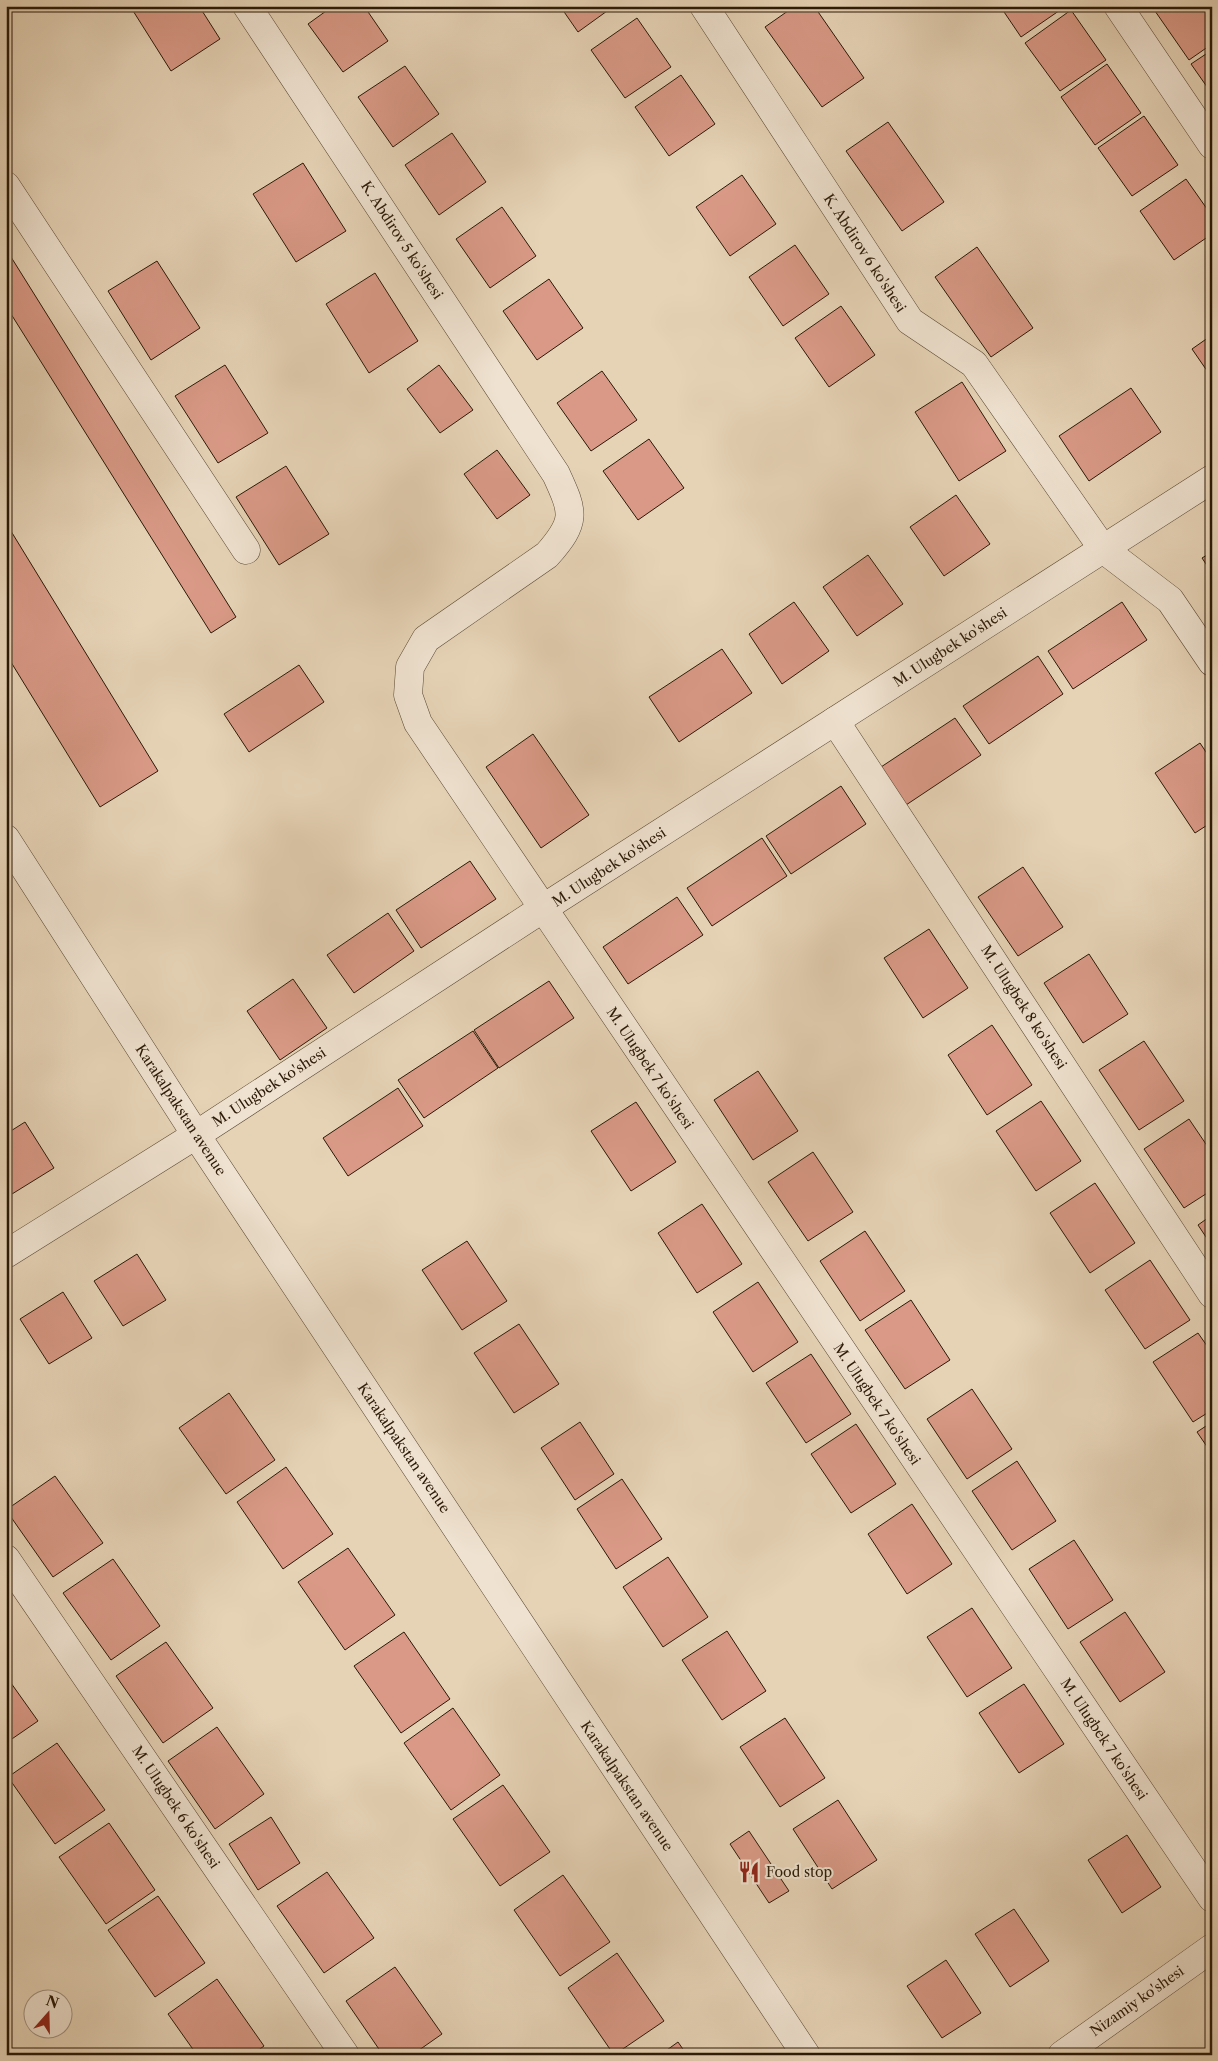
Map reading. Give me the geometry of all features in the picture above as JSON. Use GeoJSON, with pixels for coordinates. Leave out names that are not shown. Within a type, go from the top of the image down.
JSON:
{"type":"FeatureCollection","features":[{"type":"Feature","properties":{"kind":"street","name":"K. Abdirov 5 ko'shesi"},"geometry":{"type":"LineString","coordinates":[[247,6],[556,474],[570,505],[569,524],[558,543],[547,555],[426,639],[410,667],[408,695],[418,723],[542,909]]}},
{"type":"Feature","properties":{"kind":"street","name":"K. Abdirov 6 ko'shesi"},"geometry":{"type":"LineString","coordinates":[[704,6],[910,321],[974,364],[1103,549],[1170,600],[1212,662]]}},
{"type":"Feature","properties":{"kind":"street"},"geometry":{"type":"LineString","coordinates":[[1118,6],[1212,145]]}},
{"type":"Feature","properties":{"kind":"street"},"geometry":{"type":"LineString","coordinates":[[6,186],[246,550]]}},
{"type":"Feature","properties":{"kind":"street","name":"M. Ulugbek ko'shesi"},"geometry":{"type":"LineString","coordinates":[[6,1254],[196,1135],[542,909],[1212,479]]}},
{"type":"Feature","properties":{"kind":"street","name":"M. Ulugbek 8 ko'shesi"},"geometry":{"type":"LineString","coordinates":[[835,721],[1212,1294]]}},
{"type":"Feature","properties":{"kind":"street","name":"Karakalpakstan avenue"},"geometry":{"type":"LineString","coordinates":[[6,839],[196,1135],[806,2055]]}},
{"type":"Feature","properties":{"kind":"street","name":"M. Ulugbek 7 ko'shesi"},"geometry":{"type":"LineString","coordinates":[[542,909],[1212,1898]]}},
{"type":"Feature","properties":{"kind":"street","name":"M. Ulugbek 6 ko'shesi"},"geometry":{"type":"LineString","coordinates":[[6,1559],[345,2055]]}},
{"type":"Feature","properties":{"kind":"street","name":"Nizamiy ko'shesi"},"geometry":{"type":"LineString","coordinates":[[1062,2055],[1212,1948]]}},
{"type":"Feature","properties":{"kind":"building"},"geometry":{"type":"Polygon","coordinates":[[[130,6],[199,6],[220,39],[171,71],[130,6]]]}},
{"type":"Feature","properties":{"kind":"building"},"geometry":{"type":"Polygon","coordinates":[[[333,6],[364,6],[388,41],[343,72],[308,24],[333,6]]]}},
{"type":"Feature","properties":{"kind":"building"},"geometry":{"type":"Polygon","coordinates":[[[560,6],[614,6],[578,32],[560,6]]]}},
{"type":"Feature","properties":{"kind":"building"},"geometry":{"type":"Polygon","coordinates":[[[795,6],[814,6],[864,78],[822,107],[765,27],[795,6]]]}},
{"type":"Feature","properties":{"kind":"building"},"geometry":{"type":"Polygon","coordinates":[[[1000,6],[1066,6],[1021,37],[1000,6]]]}},
{"type":"Feature","properties":{"kind":"building"},"geometry":{"type":"Polygon","coordinates":[[[1161,6],[1212,6],[1212,44],[1189,60],[1155,11],[1161,6]]]}},
{"type":"Feature","properties":{"kind":"building"},"geometry":{"type":"Polygon","coordinates":[[[1071,10],[1106,60],[1060,91],[1025,43],[1071,10]]]}},
{"type":"Feature","properties":{"kind":"building"},"geometry":{"type":"Polygon","coordinates":[[[637,18],[671,67],[625,98],[591,50],[637,18]]]}},
{"type":"Feature","properties":{"kind":"building"},"geometry":{"type":"Polygon","coordinates":[[[1212,50],[1212,94],[1191,64],[1212,50]]]}},
{"type":"Feature","properties":{"kind":"building"},"geometry":{"type":"Polygon","coordinates":[[[1107,64],[1141,113],[1095,145],[1061,97],[1107,64]]]}},
{"type":"Feature","properties":{"kind":"building"},"geometry":{"type":"Polygon","coordinates":[[[405,66],[439,114],[393,147],[358,97],[405,66]]]}},
{"type":"Feature","properties":{"kind":"building"},"geometry":{"type":"Polygon","coordinates":[[[681,75],[715,124],[669,156],[635,107],[681,75]]]}},
{"type":"Feature","properties":{"kind":"building"},"geometry":{"type":"Polygon","coordinates":[[[1144,116],[1178,165],[1132,196],[1098,148],[1144,116]]]}},
{"type":"Feature","properties":{"kind":"building"},"geometry":{"type":"Polygon","coordinates":[[[888,122],[944,202],[902,231],[846,151],[888,122]]]}},
{"type":"Feature","properties":{"kind":"building"},"geometry":{"type":"Polygon","coordinates":[[[452,133],[486,182],[439,215],[405,165],[452,133]]]}},
{"type":"Feature","properties":{"kind":"building"},"geometry":{"type":"Polygon","coordinates":[[[303,163],[346,231],[296,262],[253,194],[303,163]]]}},
{"type":"Feature","properties":{"kind":"building"},"geometry":{"type":"Polygon","coordinates":[[[742,175],[776,224],[730,256],[696,207],[742,175]]]}},
{"type":"Feature","properties":{"kind":"building"},"geometry":{"type":"Polygon","coordinates":[[[1186,179],[1212,216],[1212,234],[1174,260],[1140,211],[1186,179]]]}},
{"type":"Feature","properties":{"kind":"building"},"geometry":{"type":"Polygon","coordinates":[[[502,207],[536,256],[490,288],[456,239],[502,207]]]}},
{"type":"Feature","properties":{"kind":"building"},"geometry":{"type":"Polygon","coordinates":[[[795,245],[829,294],[783,326],[749,277],[795,245]]]}},
{"type":"Feature","properties":{"kind":"building"},"geometry":{"type":"Polygon","coordinates":[[[977,247],[1033,328],[991,357],[935,277],[977,247]]]}},
{"type":"Feature","properties":{"kind":"building"},"geometry":{"type":"Polygon","coordinates":[[[6,249],[236,617],[211,633],[6,306],[6,249]]]}},
{"type":"Feature","properties":{"kind":"building"},"geometry":{"type":"Polygon","coordinates":[[[157,261],[200,328],[151,360],[108,291],[157,261]]]}},
{"type":"Feature","properties":{"kind":"building"},"geometry":{"type":"Polygon","coordinates":[[[375,273],[418,341],[369,373],[326,304],[375,273]]]}},
{"type":"Feature","properties":{"kind":"building"},"geometry":{"type":"Polygon","coordinates":[[[549,279],[583,328],[537,360],[503,311],[549,279]]]}},
{"type":"Feature","properties":{"kind":"building"},"geometry":{"type":"Polygon","coordinates":[[[841,306],[875,355],[829,387],[795,338],[841,306]]]}},
{"type":"Feature","properties":{"kind":"building"},"geometry":{"type":"Polygon","coordinates":[[[1212,335],[1212,378],[1192,349],[1212,335]]]}},
{"type":"Feature","properties":{"kind":"building"},"geometry":{"type":"Polygon","coordinates":[[[225,365],[268,433],[218,463],[175,396],[225,365]]]}},
{"type":"Feature","properties":{"kind":"building"},"geometry":{"type":"Polygon","coordinates":[[[439,365],[473,410],[440,433],[407,389],[439,365]]]}},
{"type":"Feature","properties":{"kind":"building"},"geometry":{"type":"Polygon","coordinates":[[[602,371],[637,420],[591,451],[557,403],[602,371]]]}},
{"type":"Feature","properties":{"kind":"building"},"geometry":{"type":"Polygon","coordinates":[[[962,382],[1006,451],[959,481],[915,412],[962,382]]]}},
{"type":"Feature","properties":{"kind":"building"},"geometry":{"type":"Polygon","coordinates":[[[1131,388],[1161,432],[1089,481],[1059,436],[1131,388]]]}},
{"type":"Feature","properties":{"kind":"building"},"geometry":{"type":"Polygon","coordinates":[[[649,439],[684,488],[638,520],[603,471],[649,439]]]}},
{"type":"Feature","properties":{"kind":"building"},"geometry":{"type":"Polygon","coordinates":[[[497,450],[530,495],[497,519],[464,474],[497,450]]]}},
{"type":"Feature","properties":{"kind":"building"},"geometry":{"type":"Polygon","coordinates":[[[286,466],[329,534],[279,565],[236,497],[286,466]]]}},
{"type":"Feature","properties":{"kind":"building"},"geometry":{"type":"Polygon","coordinates":[[[956,495],[990,544],[944,576],[910,527],[956,495]]]}},
{"type":"Feature","properties":{"kind":"building"},"geometry":{"type":"Polygon","coordinates":[[[6,523],[158,771],[100,807],[6,654],[6,523]]]}},
{"type":"Feature","properties":{"kind":"building"},"geometry":{"type":"Polygon","coordinates":[[[1212,552],[1212,573],[1202,558],[1212,552]]]}},
{"type":"Feature","properties":{"kind":"building"},"geometry":{"type":"Polygon","coordinates":[[[868,555],[903,604],[857,636],[823,587],[868,555]]]}},
{"type":"Feature","properties":{"kind":"building"},"geometry":{"type":"Polygon","coordinates":[[[794,602],[829,651],[782,684],[749,634],[794,602]]]}},
{"type":"Feature","properties":{"kind":"building"},"geometry":{"type":"Polygon","coordinates":[[[1122,602],[1147,640],[1073,689],[1048,651],[1122,602]]]}},
{"type":"Feature","properties":{"kind":"building"},"geometry":{"type":"Polygon","coordinates":[[[722,649],[752,693],[679,742],[649,697],[722,649]]]}},
{"type":"Feature","properties":{"kind":"building"},"geometry":{"type":"Polygon","coordinates":[[[1038,656],[1063,694],[989,744],[963,706],[1038,656]]]}},
{"type":"Feature","properties":{"kind":"building"},"geometry":{"type":"Polygon","coordinates":[[[299,665],[324,702],[249,752],[224,714],[299,665]]]}},
{"type":"Feature","properties":{"kind":"building"},"geometry":{"type":"Polygon","coordinates":[[[955,718],[981,755],[906,805],[881,767],[955,718]]]}},
{"type":"Feature","properties":{"kind":"building"},"geometry":{"type":"Polygon","coordinates":[[[533,734],[589,815],[541,848],[486,767],[533,734]]]}},
{"type":"Feature","properties":{"kind":"building"},"geometry":{"type":"Polygon","coordinates":[[[1200,743],[1212,761],[1212,822],[1195,833],[1155,773],[1200,743]]]}},
{"type":"Feature","properties":{"kind":"building"},"geometry":{"type":"Polygon","coordinates":[[[841,786],[866,824],[791,874],[766,836],[841,786]]]}},
{"type":"Feature","properties":{"kind":"building"},"geometry":{"type":"Polygon","coordinates":[[[762,838],[787,876],[712,926],[687,888],[762,838]]]}},
{"type":"Feature","properties":{"kind":"building"},"geometry":{"type":"Polygon","coordinates":[[[470,861],[496,899],[421,948],[396,910],[470,861]]]}},
{"type":"Feature","properties":{"kind":"building"},"geometry":{"type":"Polygon","coordinates":[[[1023,867],[1063,927],[1018,956],[978,897],[1023,867]]]}},
{"type":"Feature","properties":{"kind":"building"},"geometry":{"type":"Polygon","coordinates":[[[677,897],[703,935],[628,984],[603,947],[677,897]]]}},
{"type":"Feature","properties":{"kind":"building"},"geometry":{"type":"Polygon","coordinates":[[[388,913],[414,951],[354,993],[327,955],[388,913]]]}},
{"type":"Feature","properties":{"kind":"building"},"geometry":{"type":"Polygon","coordinates":[[[929,929],[968,988],[923,1018],[884,958],[929,929]]]}},
{"type":"Feature","properties":{"kind":"building"},"geometry":{"type":"Polygon","coordinates":[[[1089,954],[1128,1014],[1083,1043],[1044,983],[1089,954]]]}},
{"type":"Feature","properties":{"kind":"building"},"geometry":{"type":"Polygon","coordinates":[[[293,979],[327,1028],[280,1060],[247,1011],[293,979]]]}},
{"type":"Feature","properties":{"kind":"building"},"geometry":{"type":"Polygon","coordinates":[[[549,981],[574,1018],[499,1068],[474,1030],[549,981]]]}},
{"type":"Feature","properties":{"kind":"building"},"geometry":{"type":"Polygon","coordinates":[[[992,1025],[1032,1085],[987,1115],[948,1055],[992,1025]]]}},
{"type":"Feature","properties":{"kind":"building"},"geometry":{"type":"Polygon","coordinates":[[[473,1031],[498,1068],[424,1118],[398,1080],[473,1031]]]}},
{"type":"Feature","properties":{"kind":"building"},"geometry":{"type":"Polygon","coordinates":[[[1144,1041],[1184,1101],[1139,1130],[1099,1070],[1144,1041]]]}},
{"type":"Feature","properties":{"kind":"building"},"geometry":{"type":"Polygon","coordinates":[[[758,1071],[798,1131],[753,1160],[714,1100],[758,1071]]]}},
{"type":"Feature","properties":{"kind":"building"},"geometry":{"type":"Polygon","coordinates":[[[398,1088],[423,1126],[348,1176],[323,1138],[398,1088]]]}},
{"type":"Feature","properties":{"kind":"building"},"geometry":{"type":"Polygon","coordinates":[[[1041,1101],[1081,1161],[1036,1191],[996,1131],[1041,1101]]]}},
{"type":"Feature","properties":{"kind":"building"},"geometry":{"type":"Polygon","coordinates":[[[636,1102],[676,1162],[631,1191],[591,1131],[636,1102]]]}},
{"type":"Feature","properties":{"kind":"building"},"geometry":{"type":"Polygon","coordinates":[[[1189,1119],[1212,1153],[1212,1190],[1184,1208],[1144,1149],[1189,1119]]]}},
{"type":"Feature","properties":{"kind":"building"},"geometry":{"type":"Polygon","coordinates":[[[25,1122],[54,1168],[12,1194],[6,1186],[6,1134],[25,1122]]]}},
{"type":"Feature","properties":{"kind":"building"},"geometry":{"type":"Polygon","coordinates":[[[813,1152],[853,1212],[808,1241],[768,1182],[813,1152]]]}},
{"type":"Feature","properties":{"kind":"building"},"geometry":{"type":"Polygon","coordinates":[[[1095,1183],[1135,1243],[1090,1273],[1050,1213],[1095,1183]]]}},
{"type":"Feature","properties":{"kind":"building"},"geometry":{"type":"Polygon","coordinates":[[[702,1204],[742,1264],[697,1293],[658,1233],[702,1204]]]}},
{"type":"Feature","properties":{"kind":"building"},"geometry":{"type":"Polygon","coordinates":[[[1212,1215],[1212,1246],[1198,1225],[1212,1215]]]}},
{"type":"Feature","properties":{"kind":"building"},"geometry":{"type":"Polygon","coordinates":[[[865,1231],[905,1291],[860,1321],[820,1261],[865,1231]]]}},
{"type":"Feature","properties":{"kind":"building"},"geometry":{"type":"Polygon","coordinates":[[[467,1241],[507,1301],[462,1330],[422,1270],[467,1241]]]}},
{"type":"Feature","properties":{"kind":"building"},"geometry":{"type":"Polygon","coordinates":[[[137,1254],[166,1300],[123,1326],[94,1281],[137,1254]]]}},
{"type":"Feature","properties":{"kind":"building"},"geometry":{"type":"Polygon","coordinates":[[[1150,1260],[1190,1320],[1145,1349],[1105,1290],[1150,1260]]]}},
{"type":"Feature","properties":{"kind":"building"},"geometry":{"type":"Polygon","coordinates":[[[758,1282],[798,1342],[753,1372],[713,1312],[758,1282]]]}},
{"type":"Feature","properties":{"kind":"building"},"geometry":{"type":"Polygon","coordinates":[[[63,1292],[92,1338],[49,1364],[20,1319],[63,1292]]]}},
{"type":"Feature","properties":{"kind":"building"},"geometry":{"type":"Polygon","coordinates":[[[911,1300],[950,1360],[905,1389],[865,1330],[911,1300]]]}},
{"type":"Feature","properties":{"kind":"building"},"geometry":{"type":"Polygon","coordinates":[[[519,1324],[559,1384],[514,1413],[474,1353],[519,1324]]]}},
{"type":"Feature","properties":{"kind":"building"},"geometry":{"type":"Polygon","coordinates":[[[1198,1333],[1212,1353],[1212,1410],[1193,1422],[1153,1362],[1198,1333]]]}},
{"type":"Feature","properties":{"kind":"building"},"geometry":{"type":"Polygon","coordinates":[[[811,1354],[851,1414],[806,1443],[766,1383],[811,1354]]]}},
{"type":"Feature","properties":{"kind":"building"},"geometry":{"type":"Polygon","coordinates":[[[972,1389],[1012,1449],[967,1479],[927,1419],[972,1389]]]}},
{"type":"Feature","properties":{"kind":"building"},"geometry":{"type":"Polygon","coordinates":[[[229,1393],[275,1460],[226,1494],[179,1428],[229,1393]]]}},
{"type":"Feature","properties":{"kind":"building"},"geometry":{"type":"Polygon","coordinates":[[[580,1422],[614,1474],[575,1500],[541,1448],[580,1422]]]}},
{"type":"Feature","properties":{"kind":"building"},"geometry":{"type":"Polygon","coordinates":[[[1212,1422],[1212,1454],[1197,1432],[1212,1422]]]}},
{"type":"Feature","properties":{"kind":"building"},"geometry":{"type":"Polygon","coordinates":[[[856,1424],[896,1484],[851,1513],[811,1454],[856,1424]]]}},
{"type":"Feature","properties":{"kind":"building"},"geometry":{"type":"Polygon","coordinates":[[[1017,1461],[1056,1521],[1012,1550],[972,1491],[1017,1461]]]}},
{"type":"Feature","properties":{"kind":"building"},"geometry":{"type":"Polygon","coordinates":[[[286,1467],[333,1534],[283,1569],[237,1502],[286,1467]]]}},
{"type":"Feature","properties":{"kind":"building"},"geometry":{"type":"Polygon","coordinates":[[[55,1476],[103,1543],[53,1577],[6,1510],[55,1476]]]}},
{"type":"Feature","properties":{"kind":"building"},"geometry":{"type":"Polygon","coordinates":[[[622,1479],[662,1539],[616,1569],[577,1509],[622,1479]]]}},
{"type":"Feature","properties":{"kind":"building"},"geometry":{"type":"Polygon","coordinates":[[[912,1504],[952,1564],[907,1594],[868,1534],[912,1504]]]}},
{"type":"Feature","properties":{"kind":"building"},"geometry":{"type":"Polygon","coordinates":[[[1074,1540],[1113,1600],[1068,1629],[1029,1569],[1074,1540]]]}},
{"type":"Feature","properties":{"kind":"building"},"geometry":{"type":"Polygon","coordinates":[[[348,1548],[395,1615],[345,1650],[298,1582],[348,1548]]]}},
{"type":"Feature","properties":{"kind":"building"},"geometry":{"type":"Polygon","coordinates":[[[668,1557],[708,1617],[663,1647],[623,1587],[668,1557]]]}},
{"type":"Feature","properties":{"kind":"building"},"geometry":{"type":"Polygon","coordinates":[[[113,1559],[160,1626],[111,1660],[63,1593],[113,1559]]]}},
{"type":"Feature","properties":{"kind":"building"},"geometry":{"type":"Polygon","coordinates":[[[972,1608],[1012,1668],[967,1697],[927,1637],[972,1608]]]}},
{"type":"Feature","properties":{"kind":"building"},"geometry":{"type":"Polygon","coordinates":[[[1125,1612],[1165,1672],[1120,1702],[1080,1642],[1125,1612]]]}},
{"type":"Feature","properties":{"kind":"building"},"geometry":{"type":"Polygon","coordinates":[[[727,1631],[766,1691],[722,1720],[682,1660],[727,1631]]]}},
{"type":"Feature","properties":{"kind":"building"},"geometry":{"type":"Polygon","coordinates":[[[404,1632],[450,1699],[401,1733],[354,1666],[404,1632]]]}},
{"type":"Feature","properties":{"kind":"building"},"geometry":{"type":"Polygon","coordinates":[[[166,1642],[213,1708],[163,1743],[116,1676],[166,1642]]]}},
{"type":"Feature","properties":{"kind":"building"},"geometry":{"type":"Polygon","coordinates":[[[6,1676],[38,1721],[6,1743],[6,1676]]]}},
{"type":"Feature","properties":{"kind":"building"},"geometry":{"type":"Polygon","coordinates":[[[1024,1684],[1064,1744],[1019,1773],[979,1713],[1024,1684]]]}},
{"type":"Feature","properties":{"kind":"building"},"geometry":{"type":"Polygon","coordinates":[[[453,1708],[500,1775],[451,1810],[404,1743],[453,1708]]]}},
{"type":"Feature","properties":{"kind":"building"},"geometry":{"type":"Polygon","coordinates":[[[785,1718],[825,1778],[780,1807],[740,1747],[785,1718]]]}},
{"type":"Feature","properties":{"kind":"building"},"geometry":{"type":"Polygon","coordinates":[[[217,1727],[264,1794],[215,1829],[168,1761],[217,1727]]]}},
{"type":"Feature","properties":{"kind":"building"},"geometry":{"type":"Polygon","coordinates":[[[57,1743],[105,1810],[55,1844],[8,1777],[57,1743]]]}},
{"type":"Feature","properties":{"kind":"building"},"geometry":{"type":"Polygon","coordinates":[[[503,1785],[550,1852],[500,1886],[453,1819],[503,1785]]]}},
{"type":"Feature","properties":{"kind":"building"},"geometry":{"type":"Polygon","coordinates":[[[838,1800],[877,1860],[832,1889],[793,1829],[838,1800]]]}},
{"type":"Feature","properties":{"kind":"building"},"geometry":{"type":"Polygon","coordinates":[[[271,1817],[300,1863],[258,1890],[229,1844],[271,1817]]]}},
{"type":"Feature","properties":{"kind":"building"},"geometry":{"type":"Polygon","coordinates":[[[109,1823],[155,1890],[106,1924],[59,1857],[109,1823]]]}},
{"type":"Feature","properties":{"kind":"building"},"geometry":{"type":"Polygon","coordinates":[[[749,1831],[789,1891],[769,1903],[730,1844],[749,1831]]]}},
{"type":"Feature","properties":{"kind":"building"},"geometry":{"type":"Polygon","coordinates":[[[1127,1835],[1161,1887],[1122,1913],[1088,1860],[1127,1835]]]}},
{"type":"Feature","properties":{"kind":"building"},"geometry":{"type":"Polygon","coordinates":[[[327,1872],[374,1938],[324,1973],[277,1906],[327,1872]]]}},
{"type":"Feature","properties":{"kind":"building"},"geometry":{"type":"Polygon","coordinates":[[[563,1875],[610,1942],[560,1976],[514,1910],[563,1875]]]}},
{"type":"Feature","properties":{"kind":"building"},"geometry":{"type":"Polygon","coordinates":[[[158,1896],[205,1963],[155,1997],[108,1930],[158,1896]]]}},
{"type":"Feature","properties":{"kind":"building"},"geometry":{"type":"Polygon","coordinates":[[[1014,1909],[1049,1961],[1010,1987],[975,1934],[1014,1909]]]}},
{"type":"Feature","properties":{"kind":"building"},"geometry":{"type":"Polygon","coordinates":[[[617,1953],[664,2021],[614,2055],[568,1988],[617,1953]]]}},
{"type":"Feature","properties":{"kind":"building"},"geometry":{"type":"Polygon","coordinates":[[[946,1960],[981,2013],[942,2038],[907,1986],[946,1960]]]}},
{"type":"Feature","properties":{"kind":"building"},"geometry":{"type":"Polygon","coordinates":[[[395,1967],[442,2034],[412,2055],[383,2055],[346,2001],[395,1967]]]}},
{"type":"Feature","properties":{"kind":"building"},"geometry":{"type":"Polygon","coordinates":[[[217,1979],[264,2046],[252,2055],[197,2055],[168,2014],[217,1979]]]}},
{"type":"Feature","properties":{"kind":"building"},"geometry":{"type":"Polygon","coordinates":[[[678,2042],[687,2055],[660,2055],[678,2042]]]}},
{"type":"Feature","properties":{"kind":"place","name":"Food stop"},"geometry":{"type":"Point","coordinates":[749,1872]}}]}
